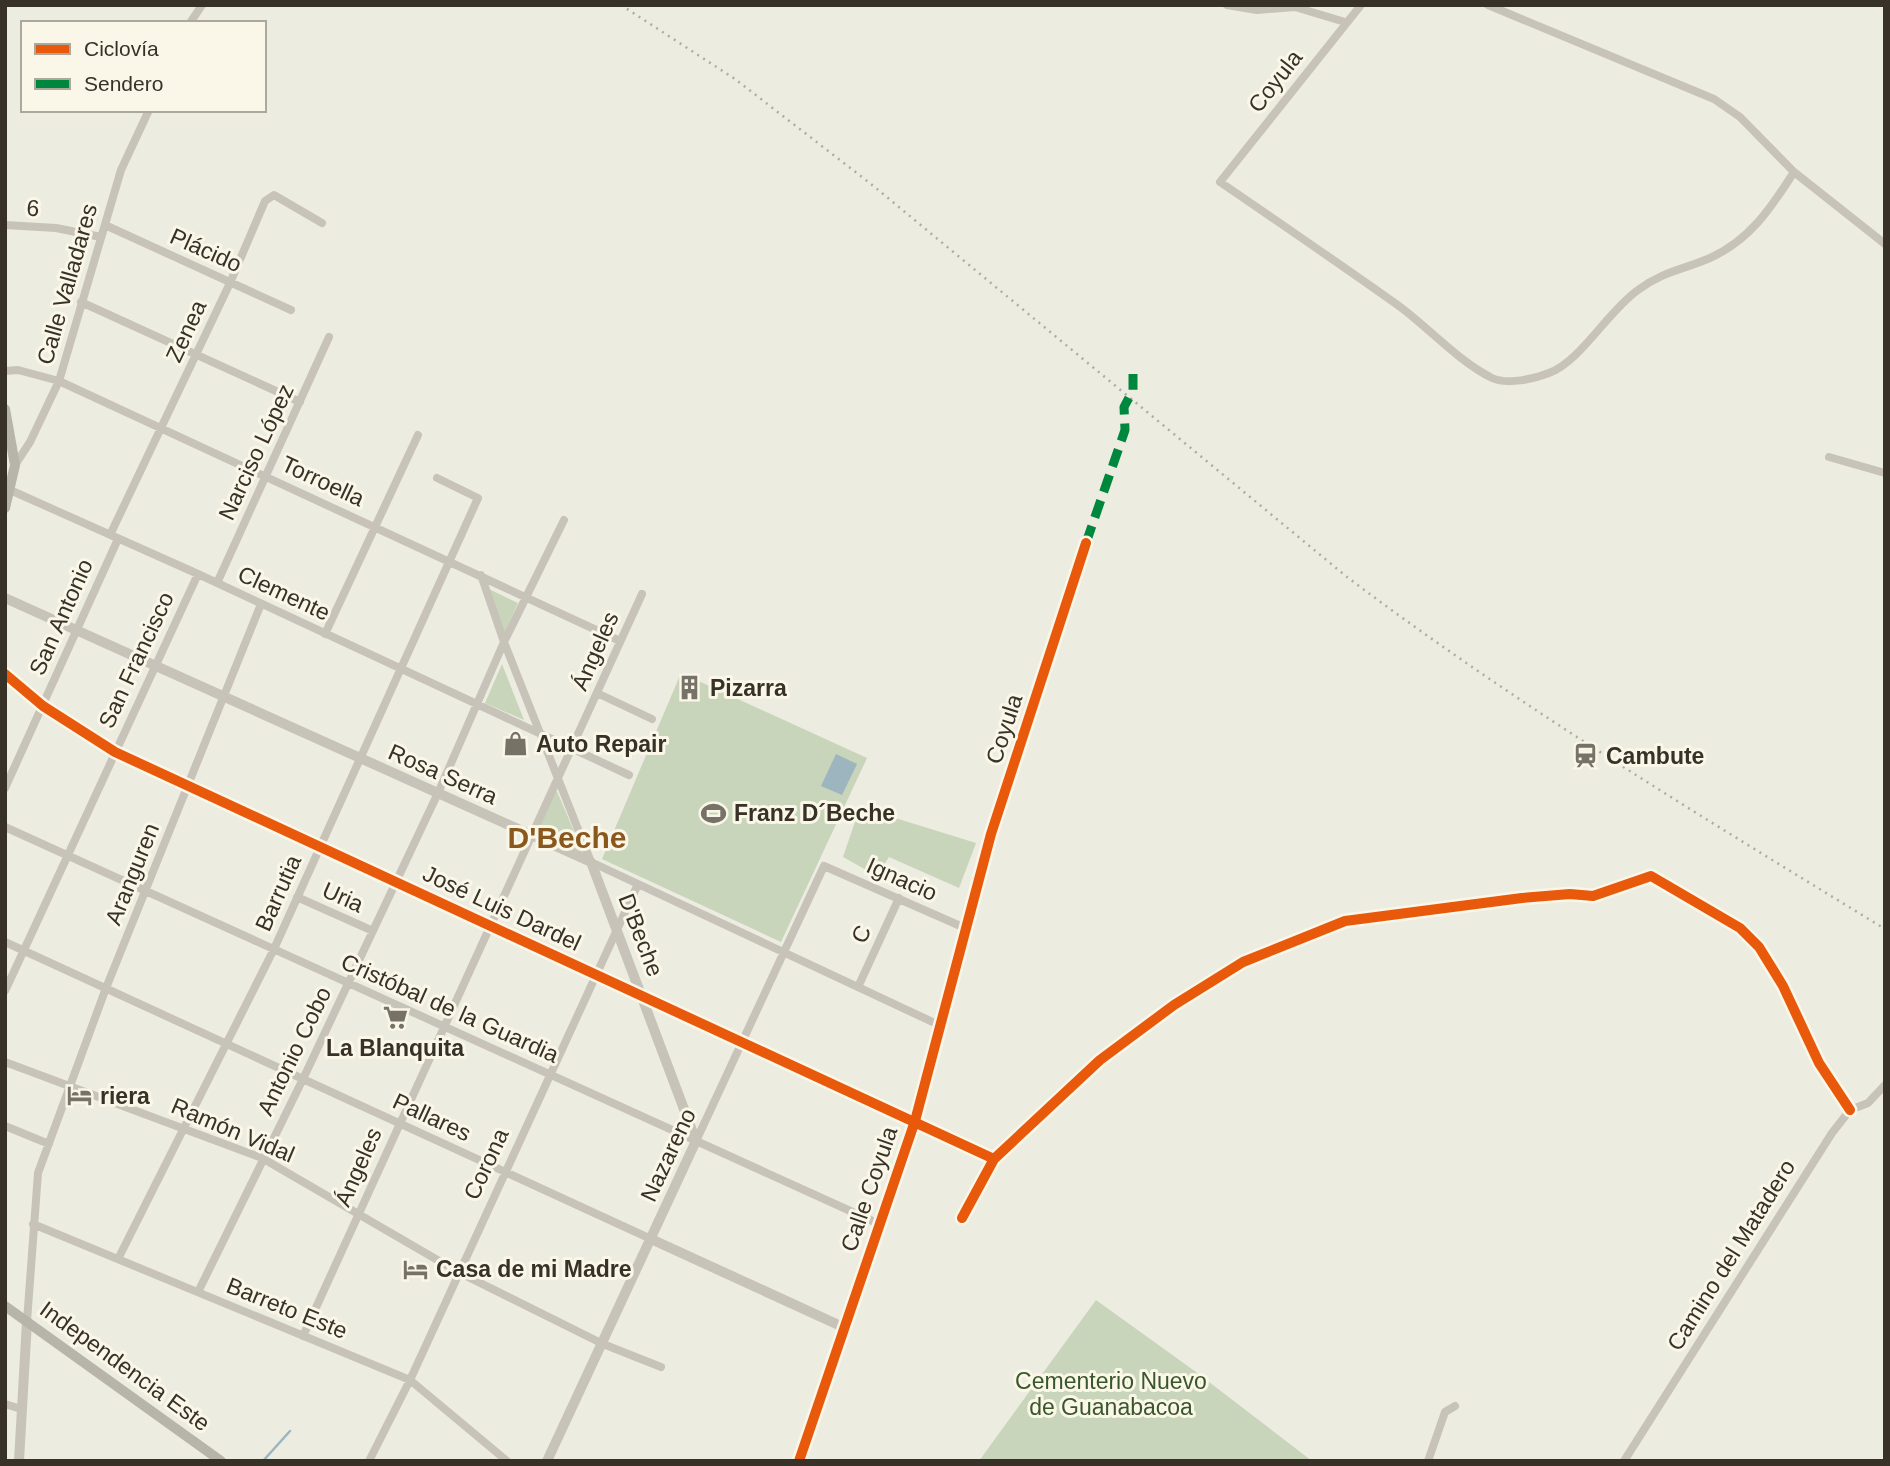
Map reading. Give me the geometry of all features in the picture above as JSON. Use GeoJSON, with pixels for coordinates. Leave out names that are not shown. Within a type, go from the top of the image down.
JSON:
{"type":"FeatureCollection","features":[{"type":"Feature","properties":{"kind":"main road"},"geometry":{"type":"LineString","coordinates":[[5,409],[11,459],[10,490],[5,508]]}},
{"type":"Feature","properties":{"kind":"main road","name":"Independencia Este"},"geometry":{"type":"LineString","coordinates":[[5,1306],[207,1457],[221,1461]]}},
{"type":"Feature","properties":{"kind":"street"},"geometry":{"type":"LineString","coordinates":[[191,21],[202,5]]}},
{"type":"Feature","properties":{"kind":"street"},"geometry":{"type":"LineString","coordinates":[[1227,5],[1257,10],[1295,7],[1345,22]]}},
{"type":"Feature","properties":{"kind":"street","name":"Coyula"},"geometry":{"type":"LineString","coordinates":[[1361,5],[1220,182],[1401,307],[1494,379],[1521,380],[1551,372],[1574,357],[1606,318],[1635,292],[1666,271],[1709,258],[1737,242],[1764,219],[1794,173]]}},
{"type":"Feature","properties":{"kind":"street"},"geometry":{"type":"LineString","coordinates":[[1488,5],[1714,99],[1740,117],[1794,173],[1885,244]]}},
{"type":"Feature","properties":{"kind":"street","name":"Calle Valladares"},"geometry":{"type":"LineString","coordinates":[[11,459],[30,442],[59,381],[121,170],[148,112]]}},
{"type":"Feature","properties":{"kind":"street","name":"Zenea"},"geometry":{"type":"LineString","coordinates":[[114,537],[265,201],[274,195],[322,223]]}},
{"type":"Feature","properties":{"kind":"street","name":"6"},"geometry":{"type":"LineString","coordinates":[[5,225],[56,229],[101,237]]}},
{"type":"Feature","properties":{"kind":"street","name":"Plácido"},"geometry":{"type":"LineString","coordinates":[[104,225],[291,310]]}},
{"type":"Feature","properties":{"kind":"street"},"geometry":{"type":"LineString","coordinates":[[81,302],[300,402]]}},
{"type":"Feature","properties":{"kind":"street","name":"Narciso López"},"geometry":{"type":"LineString","coordinates":[[218,583],[264,476],[330,337]]}},
{"type":"Feature","properties":{"kind":"street","name":"Torroella"},"geometry":{"type":"LineString","coordinates":[[5,371],[18,370],[59,381],[620,640]]}},
{"type":"Feature","properties":{"kind":"street"},"geometry":{"type":"LineString","coordinates":[[326,634],[418,435]]}},
{"type":"Feature","properties":{"kind":"street"},"geometry":{"type":"LineString","coordinates":[[1829,457],[1885,473]]}},
{"type":"Feature","properties":{"kind":"street","name":"Barrutia"},"geometry":{"type":"LineString","coordinates":[[118,1259],[184,1127],[229,1045],[478,498],[437,478]]}},
{"type":"Feature","properties":{"kind":"street","name":"Clemente"},"geometry":{"type":"LineString","coordinates":[[10,490],[218,583],[629,775]]}},
{"type":"Feature","properties":{"kind":"street","name":"Antonio Cobo"},"geometry":{"type":"LineString","coordinates":[[198,1292],[303,1079],[438,793],[504,642],[564,520]]}},
{"type":"Feature","properties":{"kind":"street","name":"San Antonio"},"geometry":{"type":"LineString","coordinates":[[5,788],[77,630],[114,537]]}},
{"type":"Feature","properties":{"kind":"street","name":"Coyula"},"geometry":{"type":"LineString","coordinates":[[965,928],[991,834],[1086,543]]}},
{"type":"Feature","properties":{"kind":"street","name":"San Francisco"},"geometry":{"type":"LineString","coordinates":[[5,991],[198,574]]}},
{"type":"Feature","properties":{"kind":"street","name":"D'Beche"},"geometry":{"type":"LineString","coordinates":[[481,575],[504,642],[559,778],[696,1140]]}},
{"type":"Feature","properties":{"kind":"street","name":"Ángeles"},"geometry":{"type":"LineString","coordinates":[[303,1336],[642,594]]}},
{"type":"Feature","properties":{"kind":"street","name":"Rosa Serra"},"geometry":{"type":"LineString","coordinates":[[5,598],[591,862],[939,1025]]}},
{"type":"Feature","properties":{"kind":"street","name":"Aranguren"},"geometry":{"type":"LineString","coordinates":[[33,1224],[38,1173],[43,1159],[106,988],[261,604]]}},
{"type":"Feature","properties":{"kind":"street","name":"José Luis Dardel"},"geometry":{"type":"LineString","coordinates":[[5,674],[43,706],[115,752],[994,1159]]}},
{"type":"Feature","properties":{"kind":"street"},"geometry":{"type":"LineString","coordinates":[[597,693],[652,719]]}},
{"type":"Feature","properties":{"kind":"street","name":"Cristóbal de la Guardia"},"geometry":{"type":"LineString","coordinates":[[5,827],[879,1224]]}},
{"type":"Feature","properties":{"kind":"street","name":"Ignacio"},"geometry":{"type":"LineString","coordinates":[[824,866],[965,928]]}},
{"type":"Feature","properties":{"kind":"street","name":"Nazareno"},"geometry":{"type":"LineString","coordinates":[[547,1461],[824,866]]}},
{"type":"Feature","properties":{"kind":"street"},"geometry":{"type":"LineString","coordinates":[[962,1218],[994,1159],[1100,1060],[1174,1005],[1243,962],[1299,937],[1345,921],[1534,897],[1601,895],[1651,876],[1740,928],[1759,947],[1783,986],[1819,1063],[1850,1110]]}},
{"type":"Feature","properties":{"kind":"street","name":"Corona"},"geometry":{"type":"LineString","coordinates":[[369,1461],[410,1380],[503,1171],[638,884]]}},
{"type":"Feature","properties":{"kind":"street","name":"Uria"},"geometry":{"type":"LineString","coordinates":[[297,897],[373,931]]}},
{"type":"Feature","properties":{"kind":"street","name":"C"},"geometry":{"type":"LineString","coordinates":[[858,987],[899,898]]}},
{"type":"Feature","properties":{"kind":"street","name":"Calle Coyula"},"geometry":{"type":"LineString","coordinates":[[799,1461],[915,1121],[965,928]]}},
{"type":"Feature","properties":{"kind":"street","name":"Pallares"},"geometry":{"type":"LineString","coordinates":[[5,942],[844,1327]]}},
{"type":"Feature","properties":{"kind":"street","name":"Ramón Vidal"},"geometry":{"type":"LineString","coordinates":[[5,1062],[262,1158],[458,1272],[603,1344],[661,1367]]}},
{"type":"Feature","properties":{"kind":"street","name":"Camino del Matadero"},"geometry":{"type":"LineString","coordinates":[[1624,1461],[1801,1180],[1850,1110],[1868,1103],[1885,1085]]}},
{"type":"Feature","properties":{"kind":"street"},"geometry":{"type":"LineString","coordinates":[[5,1126],[49,1144]]}},
{"type":"Feature","properties":{"kind":"street"},"geometry":{"type":"LineString","coordinates":[[19,1461],[33,1224]]}},
{"type":"Feature","properties":{"kind":"street","name":"Barreto Este"},"geometry":{"type":"LineString","coordinates":[[33,1224],[410,1380],[507,1461]]}},
{"type":"Feature","properties":{"kind":"street"},"geometry":{"type":"LineString","coordinates":[[5,1404],[21,1409]]}},
{"type":"Feature","properties":{"kind":"street"},"geometry":{"type":"LineString","coordinates":[[1429,1461],[1445,1412],[1455,1406]]}},
{"type":"Feature","properties":{"kind":"green space"},"geometry":{"type":"Polygon","coordinates":[[[487,588],[518,603],[504,634],[487,588]]]}},
{"type":"Feature","properties":{"kind":"green space"},"geometry":{"type":"Polygon","coordinates":[[[502,664],[524,720],[485,703],[502,664]]]}},
{"type":"Feature","properties":{"kind":"green space","name":"Franz D´Beche"},"geometry":{"type":"Polygon","coordinates":[[[681,673],[867,758],[781,942],[602,859],[681,673]]]}},
{"type":"Feature","properties":{"kind":"green space"},"geometry":{"type":"Polygon","coordinates":[[[556,789],[585,857],[536,834],[556,789]]]}},
{"type":"Feature","properties":{"kind":"green space"},"geometry":{"type":"Polygon","coordinates":[[[860,807],[976,843],[959,888],[889,857],[877,876],[843,857],[860,807]]]}},
{"type":"Feature","properties":{"kind":"green space","name":"Cementerio Nuevo de Guanabacoa"},"geometry":{"type":"Polygon","coordinates":[[[1096,1300],[1196,1372],[1312,1461],[979,1461],[1096,1300]]]}},
{"type":"Feature","properties":{"kind":"water"},"geometry":{"type":"Polygon","coordinates":[[[836,754],[857,764],[842,795],[821,786],[836,754]]]}},
{"type":"Feature","properties":{"kind":"waterway"},"geometry":{"type":"LineString","coordinates":[[263,1461],[290,1431]]}},
{"type":"Feature","properties":{"kind":"railway"},"geometry":{"type":"LineString","coordinates":[[621,5],[735,79],[871,184],[1347,577],[1412,625],[1544,716],[1885,929]]}},
{"type":"Feature","properties":{"kind":"marked path"},"geometry":{"type":"LineString","coordinates":[[1086,543],[1125,430],[1124,407],[1133,390],[1133,374]]}},
{"type":"Feature","properties":{"kind":"cycle path"},"geometry":{"type":"LineString","coordinates":[[799,1461],[915,1121],[991,834],[1086,543]]}},
{"type":"Feature","properties":{"kind":"cycle path"},"geometry":{"type":"LineString","coordinates":[[5,674],[43,706],[115,752],[994,1159]]}},
{"type":"Feature","properties":{"kind":"cycle path"},"geometry":{"type":"LineString","coordinates":[[962,1218],[994,1159],[1100,1060],[1174,1005],[1243,962],[1345,921],[1522,898],[1570,894],[1593,896],[1651,876],[1740,928],[1759,947],[1783,986],[1819,1063],[1850,1110]]}},
{"type":"Feature","properties":{"kind":"place","name":"Pizarra"},"geometry":{"type":"Point","coordinates":[690,688]}},
{"type":"Feature","properties":{"kind":"place","name":"Auto Repair"},"geometry":{"type":"Point","coordinates":[516,744]}},
{"type":"Feature","properties":{"kind":"place","name":"Cambute"},"geometry":{"type":"Point","coordinates":[1586,756]}},
{"type":"Feature","properties":{"kind":"place","name":"Franz D´Beche"},"geometry":{"type":"Point","coordinates":[714,813]}},
{"type":"Feature","properties":{"kind":"place","name":"La Blanquita"},"geometry":{"type":"Point","coordinates":[395,1018]}},
{"type":"Feature","properties":{"kind":"place","name":"riera"},"geometry":{"type":"Point","coordinates":[80,1096]}},
{"type":"Feature","properties":{"kind":"place","name":"Casa de mi Madre"},"geometry":{"type":"Point","coordinates":[416,1269]}},
{"type":"Feature","properties":{"kind":"district","name":"D'Beche"},"geometry":{"type":"Point","coordinates":[567,837]}}]}
